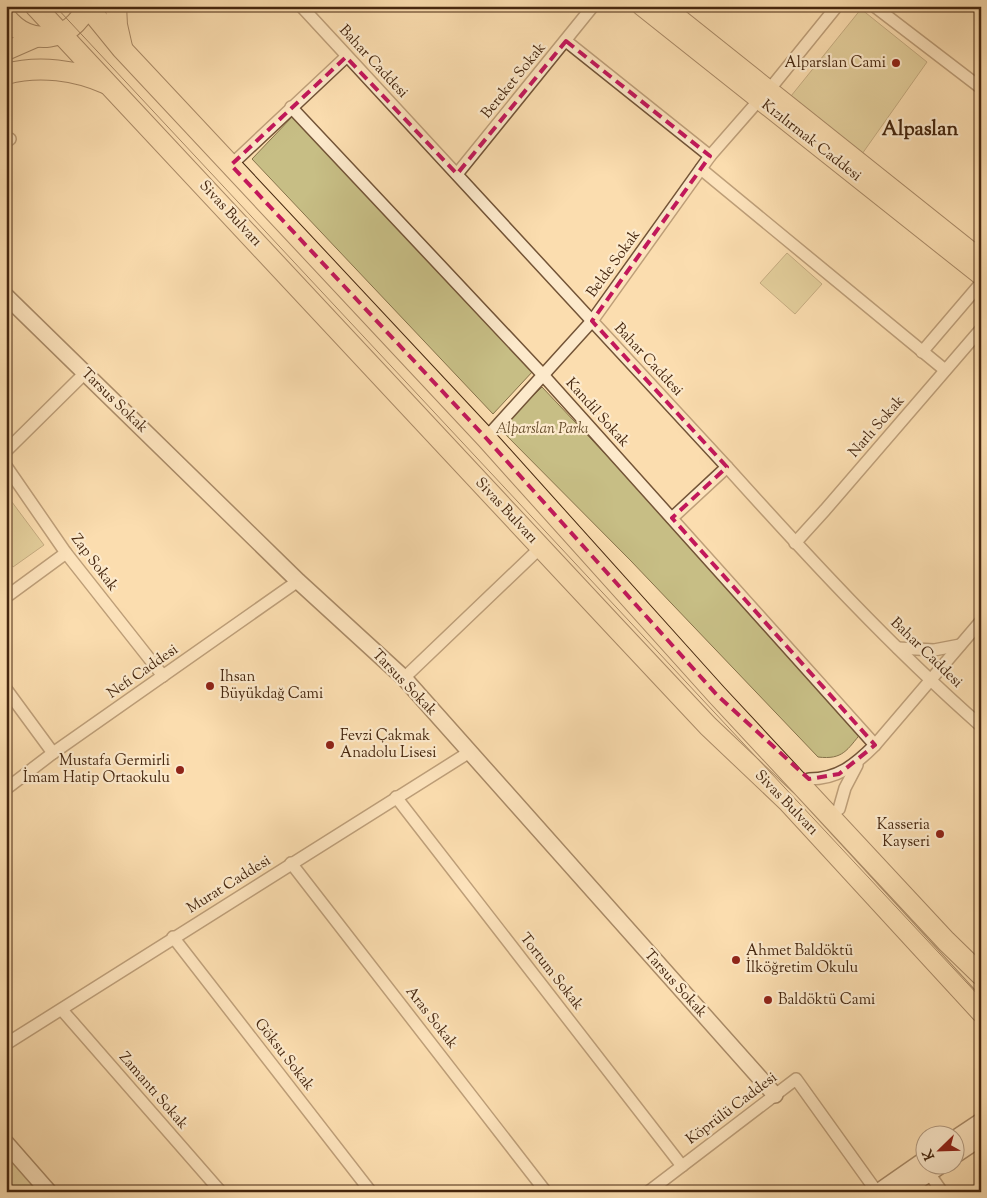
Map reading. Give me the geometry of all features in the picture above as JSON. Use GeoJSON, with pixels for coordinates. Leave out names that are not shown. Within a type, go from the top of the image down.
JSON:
{"type":"FeatureCollection","features":[{"type":"Feature","properties":{"kind":"highway","name":"Sivas Bulvarı"},"geometry":{"type":"LineString","coordinates":[[35,6],[540,548],[708,726],[788,802],[981,1012]]}},
{"type":"Feature","properties":{"kind":"highway","name":"Sivas Bulvarı"},"geometry":{"type":"LineString","coordinates":[[87,6],[122,49],[486,438],[717,695],[946,941],[981,976]]}},
{"type":"Feature","properties":{"kind":"highway"},"geometry":{"type":"LineString","coordinates":[[6,18],[23,32],[38,37],[46,37],[61,34],[78,22],[87,6]]}},
{"type":"Feature","properties":{"kind":"highway"},"geometry":{"type":"LineString","coordinates":[[116,6],[117,25],[122,49]]}},
{"type":"Feature","properties":{"kind":"highway"},"geometry":{"type":"LineString","coordinates":[[6,74],[29,70],[56,70],[85,76],[112,87]]}},
{"type":"Feature","properties":{"kind":"highway"},"geometry":{"type":"LineString","coordinates":[[717,695],[809,779],[981,959]]}},
{"type":"Feature","properties":{"kind":"highway"},"geometry":{"type":"LineString","coordinates":[[708,726],[780,810],[981,1026]]}},
{"type":"Feature","properties":{"kind":"main road","name":"Kızılırmak Caddesi"},"geometry":{"type":"LineString","coordinates":[[641,6],[764,95],[981,259]]}},
{"type":"Feature","properties":{"kind":"main road","name":"Kızılırmak Caddesi"},"geometry":{"type":"LineString","coordinates":[[664,6],[764,95],[981,276]]}},
{"type":"Feature","properties":{"kind":"main road"},"geometry":{"type":"LineString","coordinates":[[6,51],[38,37]]}},
{"type":"Feature","properties":{"kind":"street","name":"Bahar Caddesi"},"geometry":{"type":"LineString","coordinates":[[301,6],[346,57],[458,174],[795,543],[929,680],[981,726]]}},
{"type":"Feature","properties":{"kind":"street","name":"Bereket Sokak"},"geometry":{"type":"LineString","coordinates":[[458,174],[593,6]]}},
{"type":"Feature","properties":{"kind":"street"},"geometry":{"type":"LineString","coordinates":[[874,6],[981,88]]}},
{"type":"Feature","properties":{"kind":"street","name":"Belde Sokak"},"geometry":{"type":"LineString","coordinates":[[486,438],[592,320],[710,156],[764,95],[831,8]]}},
{"type":"Feature","properties":{"kind":"street"},"geometry":{"type":"LineString","coordinates":[[566,41],[710,156]]}},
{"type":"Feature","properties":{"kind":"street"},"geometry":{"type":"LineString","coordinates":[[231,165],[346,57]]}},
{"type":"Feature","properties":{"kind":"street","name":"Kandil Sokak"},"geometry":{"type":"LineString","coordinates":[[291,107],[543,375],[875,745]]}},
{"type":"Feature","properties":{"kind":"street"},"geometry":{"type":"LineString","coordinates":[[701,170],[945,370]]}},
{"type":"Feature","properties":{"kind":"street"},"geometry":{"type":"LineString","coordinates":[[922,352],[981,283]]}},
{"type":"Feature","properties":{"kind":"street","name":"Tarsus Sokak"},"geometry":{"type":"LineString","coordinates":[[6,296],[298,582],[404,678],[775,1095]]}},
{"type":"Feature","properties":{"kind":"street","name":"Narlı Sokak"},"geometry":{"type":"LineString","coordinates":[[795,543],[981,329]]}},
{"type":"Feature","properties":{"kind":"street"},"geometry":{"type":"LineString","coordinates":[[6,451],[85,372]]}},
{"type":"Feature","properties":{"kind":"street","name":"Zap Sokak"},"geometry":{"type":"LineString","coordinates":[[6,466],[66,553],[163,676]]}},
{"type":"Feature","properties":{"kind":"street"},"geometry":{"type":"LineString","coordinates":[[672,518],[727,468]]}},
{"type":"Feature","properties":{"kind":"street"},"geometry":{"type":"LineString","coordinates":[[404,678],[540,548]]}},
{"type":"Feature","properties":{"kind":"street"},"geometry":{"type":"LineString","coordinates":[[6,597],[66,553]]}},
{"type":"Feature","properties":{"kind":"street","name":"Nefi Caddesi"},"geometry":{"type":"LineString","coordinates":[[6,789],[54,753],[298,582]]}},
{"type":"Feature","properties":{"kind":"street"},"geometry":{"type":"LineString","coordinates":[[809,779],[825,778],[840,774],[859,761],[875,745],[981,621]]}},
{"type":"Feature","properties":{"kind":"street"},"geometry":{"type":"LineString","coordinates":[[898,648],[922,651],[960,645]]}},
{"type":"Feature","properties":{"kind":"street"},"geometry":{"type":"LineString","coordinates":[[6,689],[54,753]]}},
{"type":"Feature","properties":{"kind":"street","name":"Murat Caddesi"},"geometry":{"type":"LineString","coordinates":[[6,1044],[468,752]]}},
{"type":"Feature","properties":{"kind":"street"},"geometry":{"type":"LineString","coordinates":[[839,810],[845,788],[859,761]]}},
{"type":"Feature","properties":{"kind":"street","name":"Tortum Sokak"},"geometry":{"type":"LineString","coordinates":[[396,798],[682,1166]]}},
{"type":"Feature","properties":{"kind":"street","name":"Aras Sokak"},"geometry":{"type":"LineString","coordinates":[[291,863],[546,1192]]}},
{"type":"Feature","properties":{"kind":"street","name":"Göksu Sokak"},"geometry":{"type":"LineString","coordinates":[[173,937],[371,1192]]}},
{"type":"Feature","properties":{"kind":"street","name":"Zamantı Sokak"},"geometry":{"type":"LineString","coordinates":[[62,1010],[221,1192]]}},
{"type":"Feature","properties":{"kind":"street","name":"Köprülü Caddesi"},"geometry":{"type":"LineString","coordinates":[[648,1192],[796,1080],[878,1192]]}},
{"type":"Feature","properties":{"kind":"street"},"geometry":{"type":"LineString","coordinates":[[964,1132],[981,1121]]}},
{"type":"Feature","properties":{"kind":"street"},"geometry":{"type":"LineString","coordinates":[[964,1149],[981,1138]]}},
{"type":"Feature","properties":{"kind":"street"},"geometry":{"type":"LineString","coordinates":[[6,1143],[49,1192]]}},
{"type":"Feature","properties":{"kind":"street"},"geometry":{"type":"LineString","coordinates":[[878,1192],[914,1174]]}},
{"type":"Feature","properties":{"kind":"street"},"geometry":{"type":"LineString","coordinates":[[902,1192],[920,1176]]}},
{"type":"Feature","properties":{"kind":"street"},"geometry":{"type":"LineString","coordinates":[[935,1176],[942,1192]]}},
{"type":"Feature","properties":{"kind":"highlighted area"},"geometry":{"type":"Polygon","coordinates":[[[566,41],[710,156],[592,321],[727,467],[672,518],[875,745],[839,774],[809,779],[717,695],[486,438],[231,165],[346,57],[457,174],[566,41]]]}},
{"type":"Feature","properties":{"kind":"green space"},"geometry":{"type":"Polygon","coordinates":[[[861,9],[927,62],[862,154],[791,96],[861,9]]]}},
{"type":"Feature","properties":{"kind":"green space","name":"Alparslan Parkı"},"geometry":{"type":"Polygon","coordinates":[[[292,117],[534,370],[493,414],[252,159],[292,117]]]}},
{"type":"Feature","properties":{"kind":"green space"},"geometry":{"type":"Polygon","coordinates":[[[787,253],[822,284],[795,314],[760,283],[787,253]]]}},
{"type":"Feature","properties":{"kind":"green space","name":"Alparslan Parkı"},"geometry":{"type":"Polygon","coordinates":[[[542,387],[742,599],[862,732],[844,752],[833,757],[818,757],[631,561],[500,429],[542,387]]]}},
{"type":"Feature","properties":{"kind":"green space"},"geometry":{"type":"Polygon","coordinates":[[[6,494],[44,545],[13,567],[6,558],[6,494]]]}},
{"type":"Feature","properties":{"kind":"green space"},"geometry":{"type":"Polygon","coordinates":[[[6,1142],[49,1192],[6,1192],[6,1142]]]}},
{"type":"Feature","properties":{"kind":"tram line"},"geometry":{"type":"LineString","coordinates":[[55,6],[981,998]]}},
{"type":"Feature","properties":{"kind":"place","name":"Alparslan Cami"},"geometry":{"type":"Point","coordinates":[896,63]}},
{"type":"Feature","properties":{"kind":"place","name":"Ihsan Büyükdağ Cami"},"geometry":{"type":"Point","coordinates":[210,686]}},
{"type":"Feature","properties":{"kind":"place","name":"Fevzi Çakmak Anadolu Lisesi"},"geometry":{"type":"Point","coordinates":[330,745]}},
{"type":"Feature","properties":{"kind":"place","name":"Mustafa Germirli İmam Hatip Ortaokulu"},"geometry":{"type":"Point","coordinates":[180,770]}},
{"type":"Feature","properties":{"kind":"place","name":"Kasseria Kayseri"},"geometry":{"type":"Point","coordinates":[940,834]}},
{"type":"Feature","properties":{"kind":"place","name":"Ahmet Baldöktü İlköğretim Okulu"},"geometry":{"type":"Point","coordinates":[736,960]}},
{"type":"Feature","properties":{"kind":"place","name":"Baldöktü Cami"},"geometry":{"type":"Point","coordinates":[768,1000]}},
{"type":"Feature","properties":{"kind":"district","name":"Alpaslan"},"geometry":{"type":"Point","coordinates":[920,130]}}]}
